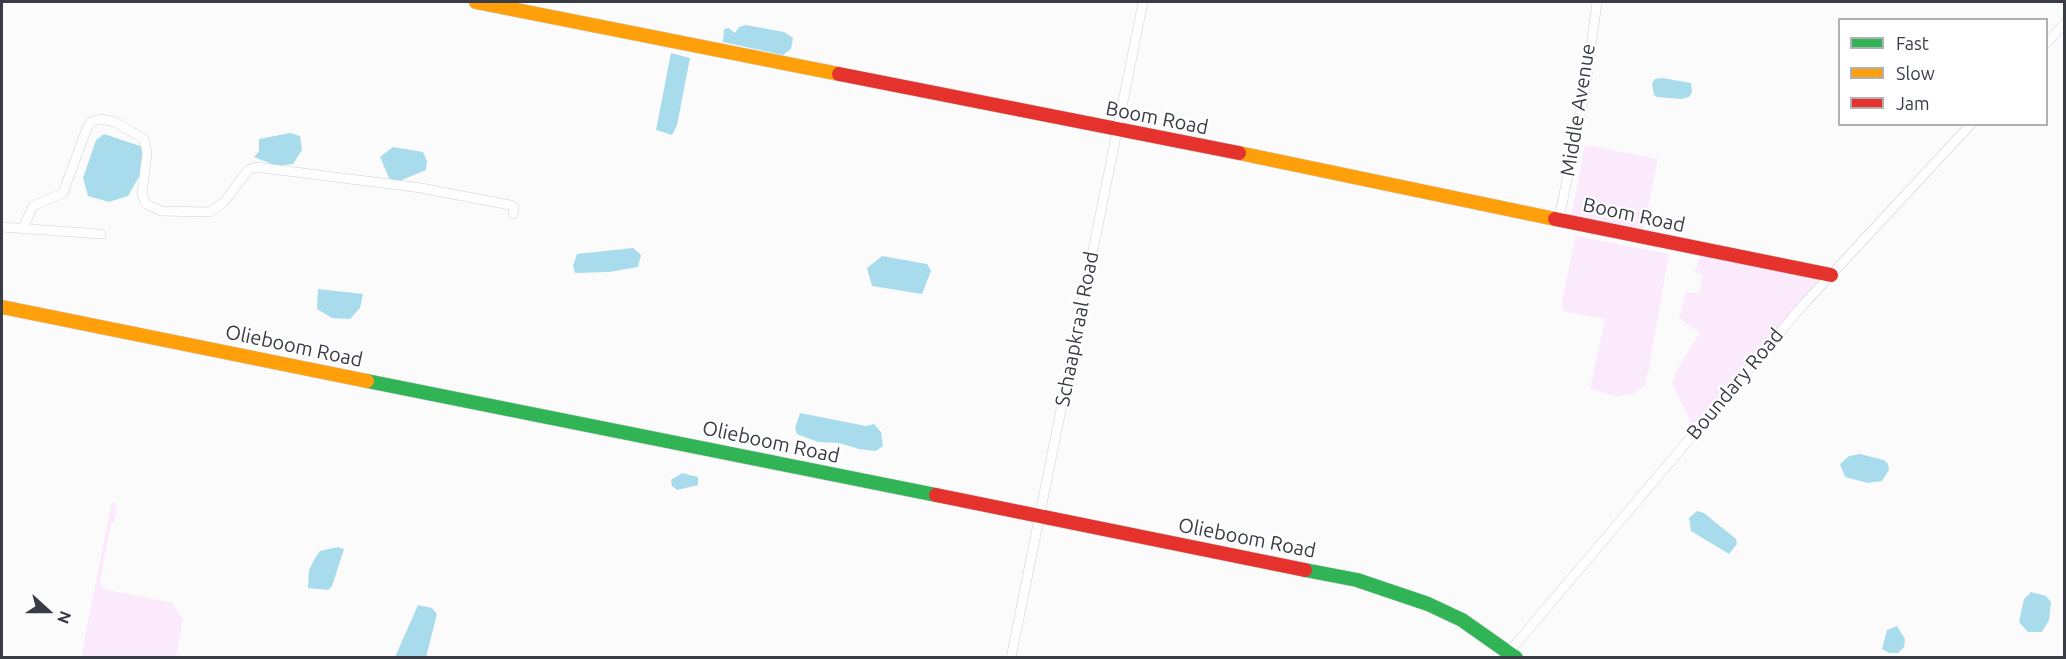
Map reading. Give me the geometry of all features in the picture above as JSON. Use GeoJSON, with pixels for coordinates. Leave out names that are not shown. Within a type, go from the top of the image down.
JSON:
{"type":"FeatureCollection","features":[{"type":"Feature","properties":{"kind":"street","name":"Boom Road"},"geometry":{"type":"LineString","coordinates":[[476,2],[1831,275]]}},
{"type":"Feature","properties":{"kind":"street","name":"Schaapkraal Road"},"geometry":{"type":"LineString","coordinates":[[1011,657],[1143,2]]}},
{"type":"Feature","properties":{"kind":"street","name":"Middle Avenue"},"geometry":{"type":"LineString","coordinates":[[1559,219],[1585,91],[1597,2]]}},
{"type":"Feature","properties":{"kind":"street"},"geometry":{"type":"LineString","coordinates":[[2048,42],[2064,24]]}},
{"type":"Feature","properties":{"kind":"street"},"geometry":{"type":"LineString","coordinates":[[23,228],[33,206],[63,193],[87,128],[91,122],[101,119],[115,122],[144,139],[147,153],[143,200],[149,207],[161,211],[210,212],[224,202],[248,170],[256,166],[430,190],[510,205],[514,207],[513,214]]}},
{"type":"Feature","properties":{"kind":"street","name":"Boundary Road"},"geometry":{"type":"LineString","coordinates":[[1513,655],[1831,275],[1969,126]]}},
{"type":"Feature","properties":{"kind":"street"},"geometry":{"type":"LineString","coordinates":[[2,227],[101,234]]}},
{"type":"Feature","properties":{"kind":"street","name":"Olieboom Road"},"geometry":{"type":"LineString","coordinates":[[2,307],[1357,580],[1399,592],[1462,620],[1513,655]]}},
{"type":"Feature","properties":{"kind":"shaded area"},"geometry":{"type":"Polygon","coordinates":[[[1585,145],[1658,159],[1643,233],[1571,217],[1585,145]]]}},
{"type":"Feature","properties":{"kind":"shaded area"},"geometry":{"type":"Polygon","coordinates":[[[1576,236],[1669,254],[1648,373],[1644,386],[1633,394],[1616,396],[1590,389],[1605,319],[1565,312],[1561,304],[1576,236]]]}},
{"type":"Feature","properties":{"kind":"shaded area"},"geometry":{"type":"Polygon","coordinates":[[[1700,256],[1812,277],[1817,281],[1740,376],[1691,429],[1688,415],[1672,384],[1675,373],[1700,333],[1679,318],[1686,292],[1699,293],[1703,275],[1695,272],[1700,256]]]}},
{"type":"Feature","properties":{"kind":"shaded area"},"geometry":{"type":"Polygon","coordinates":[[[112,501],[117,507],[114,522],[111,523],[100,582],[104,589],[172,603],[183,619],[176,657],[81,657],[112,501]]]}},
{"type":"Feature","properties":{"kind":"water"},"geometry":{"type":"Polygon","coordinates":[[[746,25],[784,32],[793,38],[791,49],[783,55],[723,42],[724,29],[729,28],[735,33],[739,27],[746,25]]]}},
{"type":"Feature","properties":{"kind":"water"},"geometry":{"type":"Polygon","coordinates":[[[671,53],[690,58],[677,125],[672,135],[656,130],[671,53]]]}},
{"type":"Feature","properties":{"kind":"water"},"geometry":{"type":"Polygon","coordinates":[[[1655,79],[1691,83],[1692,92],[1689,97],[1682,99],[1657,97],[1654,95],[1652,83],[1655,79]]]}},
{"type":"Feature","properties":{"kind":"water"},"geometry":{"type":"Polygon","coordinates":[[[290,133],[300,136],[302,150],[293,164],[277,166],[254,157],[259,151],[259,139],[290,133]]]}},
{"type":"Feature","properties":{"kind":"water"},"geometry":{"type":"Polygon","coordinates":[[[104,134],[146,148],[140,175],[128,196],[109,202],[88,196],[83,178],[96,140],[104,134]]]}},
{"type":"Feature","properties":{"kind":"water"},"geometry":{"type":"Polygon","coordinates":[[[393,147],[423,152],[427,161],[426,170],[397,182],[389,178],[380,157],[393,147]]]}},
{"type":"Feature","properties":{"kind":"water"},"geometry":{"type":"Polygon","coordinates":[[[633,248],[641,255],[638,267],[609,272],[575,273],[573,266],[577,254],[633,248]]]}},
{"type":"Feature","properties":{"kind":"water"},"geometry":{"type":"Polygon","coordinates":[[[882,256],[927,264],[931,271],[922,294],[872,286],[867,268],[882,256]]]}},
{"type":"Feature","properties":{"kind":"water"},"geometry":{"type":"Polygon","coordinates":[[[318,289],[363,294],[360,308],[350,319],[332,318],[317,309],[318,289]]]}},
{"type":"Feature","properties":{"kind":"water"},"geometry":{"type":"Polygon","coordinates":[[[800,413],[866,426],[874,424],[881,432],[883,446],[876,451],[859,449],[839,443],[818,442],[797,434],[795,428],[800,413]]]}},
{"type":"Feature","properties":{"kind":"water"},"geometry":{"type":"Polygon","coordinates":[[[1860,454],[1884,460],[1888,464],[1889,470],[1882,481],[1868,483],[1845,477],[1840,464],[1849,456],[1860,454]]]}},
{"type":"Feature","properties":{"kind":"water"},"geometry":{"type":"Polygon","coordinates":[[[682,473],[698,477],[698,485],[677,490],[672,486],[671,480],[682,473]]]}},
{"type":"Feature","properties":{"kind":"water"},"geometry":{"type":"Polygon","coordinates":[[[1697,511],[1704,513],[1736,539],[1737,544],[1729,554],[1691,531],[1689,518],[1697,511]]]}},
{"type":"Feature","properties":{"kind":"water"},"geometry":{"type":"Polygon","coordinates":[[[338,547],[344,549],[332,586],[328,590],[308,588],[309,570],[320,551],[338,547]]]}},
{"type":"Feature","properties":{"kind":"water"},"geometry":{"type":"Polygon","coordinates":[[[2031,592],[2046,596],[2051,602],[2049,620],[2042,632],[2028,632],[2019,622],[2024,599],[2031,592]]]}},
{"type":"Feature","properties":{"kind":"water"},"geometry":{"type":"Polygon","coordinates":[[[418,605],[432,608],[437,614],[426,657],[395,657],[418,605]]]}},
{"type":"Feature","properties":{"kind":"water"},"geometry":{"type":"Polygon","coordinates":[[[1897,626],[1905,639],[1904,647],[1898,653],[1889,653],[1882,649],[1887,630],[1897,626]]]}},
{"type":"Feature","properties":{"kind":"traffic: fast"},"geometry":{"type":"LineString","coordinates":[[367,381],[936,495]]}},
{"type":"Feature","properties":{"kind":"traffic: fast"},"geometry":{"type":"LineString","coordinates":[[1305,570],[1357,580],[1428,604],[1462,620],[1516,658]]}},
{"type":"Feature","properties":{"kind":"traffic: slow"},"geometry":{"type":"LineString","coordinates":[[476,2],[839,74]]}},
{"type":"Feature","properties":{"kind":"traffic: slow"},"geometry":{"type":"LineString","coordinates":[[1239,153],[1555,219]]}},
{"type":"Feature","properties":{"kind":"traffic: slow"},"geometry":{"type":"LineString","coordinates":[[2,307],[367,381]]}},
{"type":"Feature","properties":{"kind":"traffic: jam"},"geometry":{"type":"LineString","coordinates":[[839,74],[1239,153]]}},
{"type":"Feature","properties":{"kind":"traffic: jam"},"geometry":{"type":"LineString","coordinates":[[1555,219],[1831,275]]}},
{"type":"Feature","properties":{"kind":"traffic: jam"},"geometry":{"type":"LineString","coordinates":[[936,495],[1305,570]]}}]}
